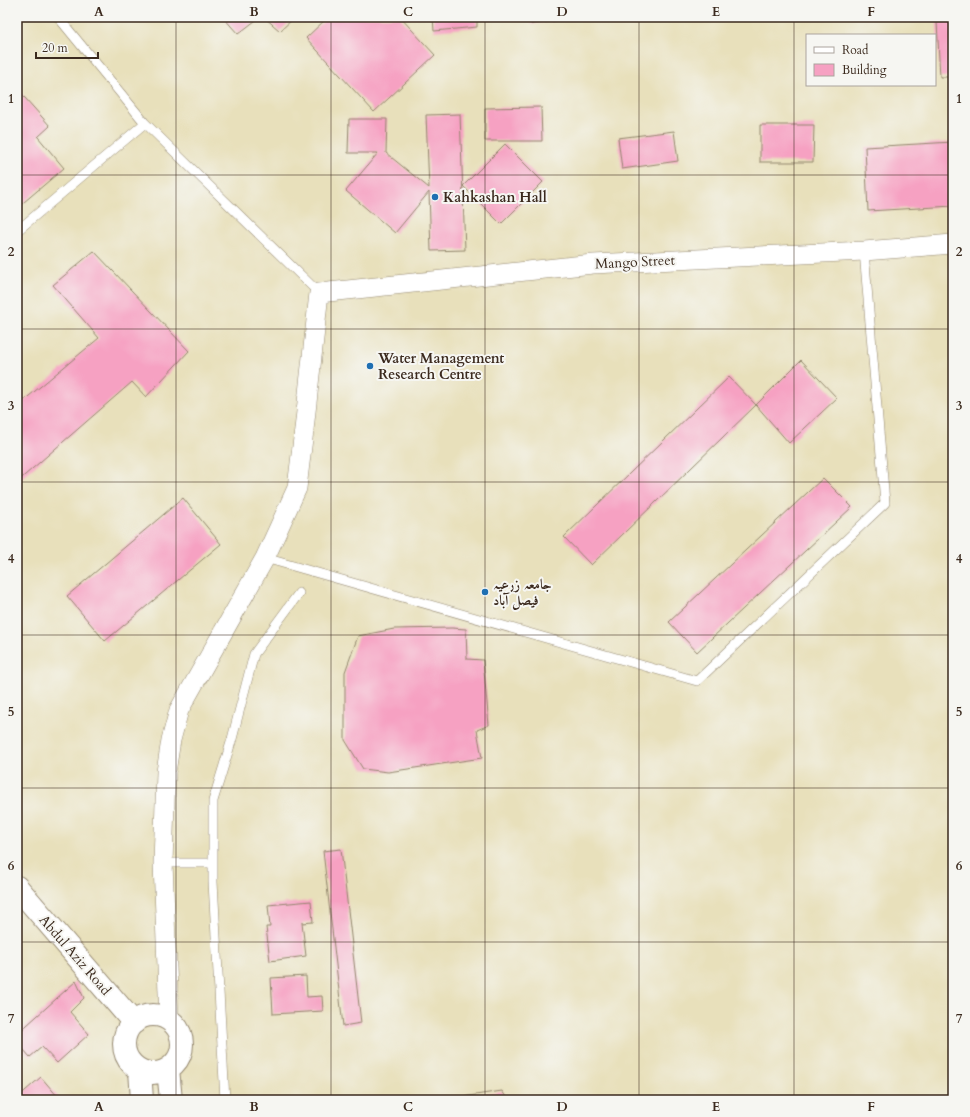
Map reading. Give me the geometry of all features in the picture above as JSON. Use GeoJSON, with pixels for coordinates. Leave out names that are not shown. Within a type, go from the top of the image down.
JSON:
{"type":"FeatureCollection","features":[{"type":"Feature","properties":{"kind":"street","name":"Mango Street"},"geometry":{"type":"LineString","coordinates":[[319,293],[593,264],[864,251],[953,244]]}},
{"type":"Feature","properties":{"kind":"street"},"geometry":{"type":"LineString","coordinates":[[169,1019],[163,863],[166,772],[171,740],[179,710],[265,558],[297,488],[319,293]]}},
{"type":"Feature","properties":{"kind":"street","name":"Abdul Aziz Road"},"geometry":{"type":"LineString","coordinates":[[17,887],[134,1023]]}},
{"type":"Feature","properties":{"kind":"street"},"geometry":{"type":"LineString","coordinates":[[150,1015],[169,1019],[181,1034],[181,1054],[176,1062],[168,1069],[149,1073],[140,1070],[133,1064],[127,1057],[125,1039],[128,1030],[134,1023],[141,1018],[150,1015]]}},
{"type":"Feature","properties":{"kind":"street"},"geometry":{"type":"LineString","coordinates":[[168,1069],[172,1100]]}},
{"type":"Feature","properties":{"kind":"street"},"geometry":{"type":"LineString","coordinates":[[140,1070],[142,1100]]}},
{"type":"Feature","properties":{"kind":"lane"},"geometry":{"type":"LineString","coordinates":[[58,17],[145,123],[319,293]]}},
{"type":"Feature","properties":{"kind":"lane"},"geometry":{"type":"LineString","coordinates":[[17,231],[145,123]]}},
{"type":"Feature","properties":{"kind":"lane"},"geometry":{"type":"LineString","coordinates":[[265,558],[697,681],[885,504],[864,251]]}},
{"type":"Feature","properties":{"kind":"lane"},"geometry":{"type":"LineString","coordinates":[[225,1100],[213,882],[213,801],[232,738],[254,654],[298,593]]}},
{"type":"Feature","properties":{"kind":"lane"},"geometry":{"type":"LineString","coordinates":[[163,863],[213,863]]}},
{"type":"Feature","properties":{"kind":"building"},"geometry":{"type":"Polygon","coordinates":[[[223,17],[260,17],[238,34],[223,17]]]}},
{"type":"Feature","properties":{"kind":"building"},"geometry":{"type":"Polygon","coordinates":[[[264,17],[295,17],[280,31],[264,17]]]}},
{"type":"Feature","properties":{"kind":"building"},"geometry":{"type":"Polygon","coordinates":[[[328,17],[400,17],[435,55],[374,112],[306,38],[328,17]]]}},
{"type":"Feature","properties":{"kind":"building"},"geometry":{"type":"Polygon","coordinates":[[[433,17],[477,17],[477,27],[434,31],[433,17]]]}},
{"type":"Feature","properties":{"kind":"building"},"geometry":{"type":"Polygon","coordinates":[[[531,17],[576,17],[576,18],[531,24],[531,17]]]}},
{"type":"Feature","properties":{"kind":"building"},"geometry":{"type":"Polygon","coordinates":[[[953,21],[953,77],[940,77],[937,22],[953,21]]]}},
{"type":"Feature","properties":{"kind":"building"},"geometry":{"type":"Polygon","coordinates":[[[17,89],[50,126],[38,137],[64,168],[17,208],[17,89]]]}},
{"type":"Feature","properties":{"kind":"building"},"geometry":{"type":"Polygon","coordinates":[[[541,107],[542,141],[485,141],[485,108],[541,107]]]}},
{"type":"Feature","properties":{"kind":"building"},"geometry":{"type":"Polygon","coordinates":[[[460,114],[465,250],[431,251],[429,192],[395,233],[346,191],[378,153],[348,153],[349,119],[387,119],[386,153],[429,188],[426,115],[460,114]]]}},
{"type":"Feature","properties":{"kind":"building"},"geometry":{"type":"Polygon","coordinates":[[[760,125],[814,125],[813,162],[760,162],[760,125]]]}},
{"type":"Feature","properties":{"kind":"building"},"geometry":{"type":"Polygon","coordinates":[[[674,131],[678,161],[622,169],[618,138],[674,131]]]}},
{"type":"Feature","properties":{"kind":"building"},"geometry":{"type":"Polygon","coordinates":[[[953,142],[953,206],[868,211],[865,147],[953,142]]]}},
{"type":"Feature","properties":{"kind":"building"},"geometry":{"type":"Polygon","coordinates":[[[505,144],[543,182],[501,224],[463,186],[505,144]]]}},
{"type":"Feature","properties":{"kind":"building"},"geometry":{"type":"Polygon","coordinates":[[[94,251],[189,351],[146,397],[132,382],[17,482],[17,406],[99,338],[53,285],[94,251]]]}},
{"type":"Feature","properties":{"kind":"building"},"geometry":{"type":"Polygon","coordinates":[[[801,360],[837,398],[789,443],[756,405],[801,360]]]}},
{"type":"Feature","properties":{"kind":"building"},"geometry":{"type":"Polygon","coordinates":[[[729,377],[756,405],[591,565],[564,537],[729,377]]]}},
{"type":"Feature","properties":{"kind":"building"},"geometry":{"type":"Polygon","coordinates":[[[823,478],[852,507],[697,652],[669,622],[823,478]]]}},
{"type":"Feature","properties":{"kind":"building"},"geometry":{"type":"Polygon","coordinates":[[[183,498],[221,544],[105,641],[67,596],[183,498]]]}},
{"type":"Feature","properties":{"kind":"building"},"geometry":{"type":"Polygon","coordinates":[[[394,629],[466,629],[467,659],[483,660],[489,725],[477,730],[482,758],[388,772],[363,769],[345,740],[345,672],[358,636],[394,629]]]}},
{"type":"Feature","properties":{"kind":"building"},"geometry":{"type":"Polygon","coordinates":[[[341,849],[361,1023],[343,1026],[323,851],[341,849]]]}},
{"type":"Feature","properties":{"kind":"building"},"geometry":{"type":"Polygon","coordinates":[[[311,901],[313,922],[302,923],[306,956],[270,961],[266,927],[270,927],[268,905],[311,901]]]}},
{"type":"Feature","properties":{"kind":"building"},"geometry":{"type":"Polygon","coordinates":[[[306,976],[307,997],[322,996],[323,1011],[273,1014],[271,978],[306,976]]]}},
{"type":"Feature","properties":{"kind":"building"},"geometry":{"type":"Polygon","coordinates":[[[76,981],[84,998],[70,1012],[89,1034],[57,1063],[42,1047],[30,1057],[17,1042],[17,1034],[76,981]]]}},
{"type":"Feature","properties":{"kind":"building"},"geometry":{"type":"Polygon","coordinates":[[[41,1077],[58,1097],[57,1100],[17,1100],[17,1098],[41,1077]]]}},
{"type":"Feature","properties":{"kind":"building"},"geometry":{"type":"Polygon","coordinates":[[[502,1091],[508,1100],[460,1100],[462,1097],[502,1091]]]}},
{"type":"Feature","properties":{"kind":"place","name":"Kahkashan Hall"},"geometry":{"type":"Point","coordinates":[435,197]}},
{"type":"Feature","properties":{"kind":"place","name":"Water Management Research Centre"},"geometry":{"type":"Point","coordinates":[370,366]}},
{"type":"Feature","properties":{"kind":"place","name":"جامعہ زرعیہ فیصل آباد"},"geometry":{"type":"Point","coordinates":[485,592]}}]}
